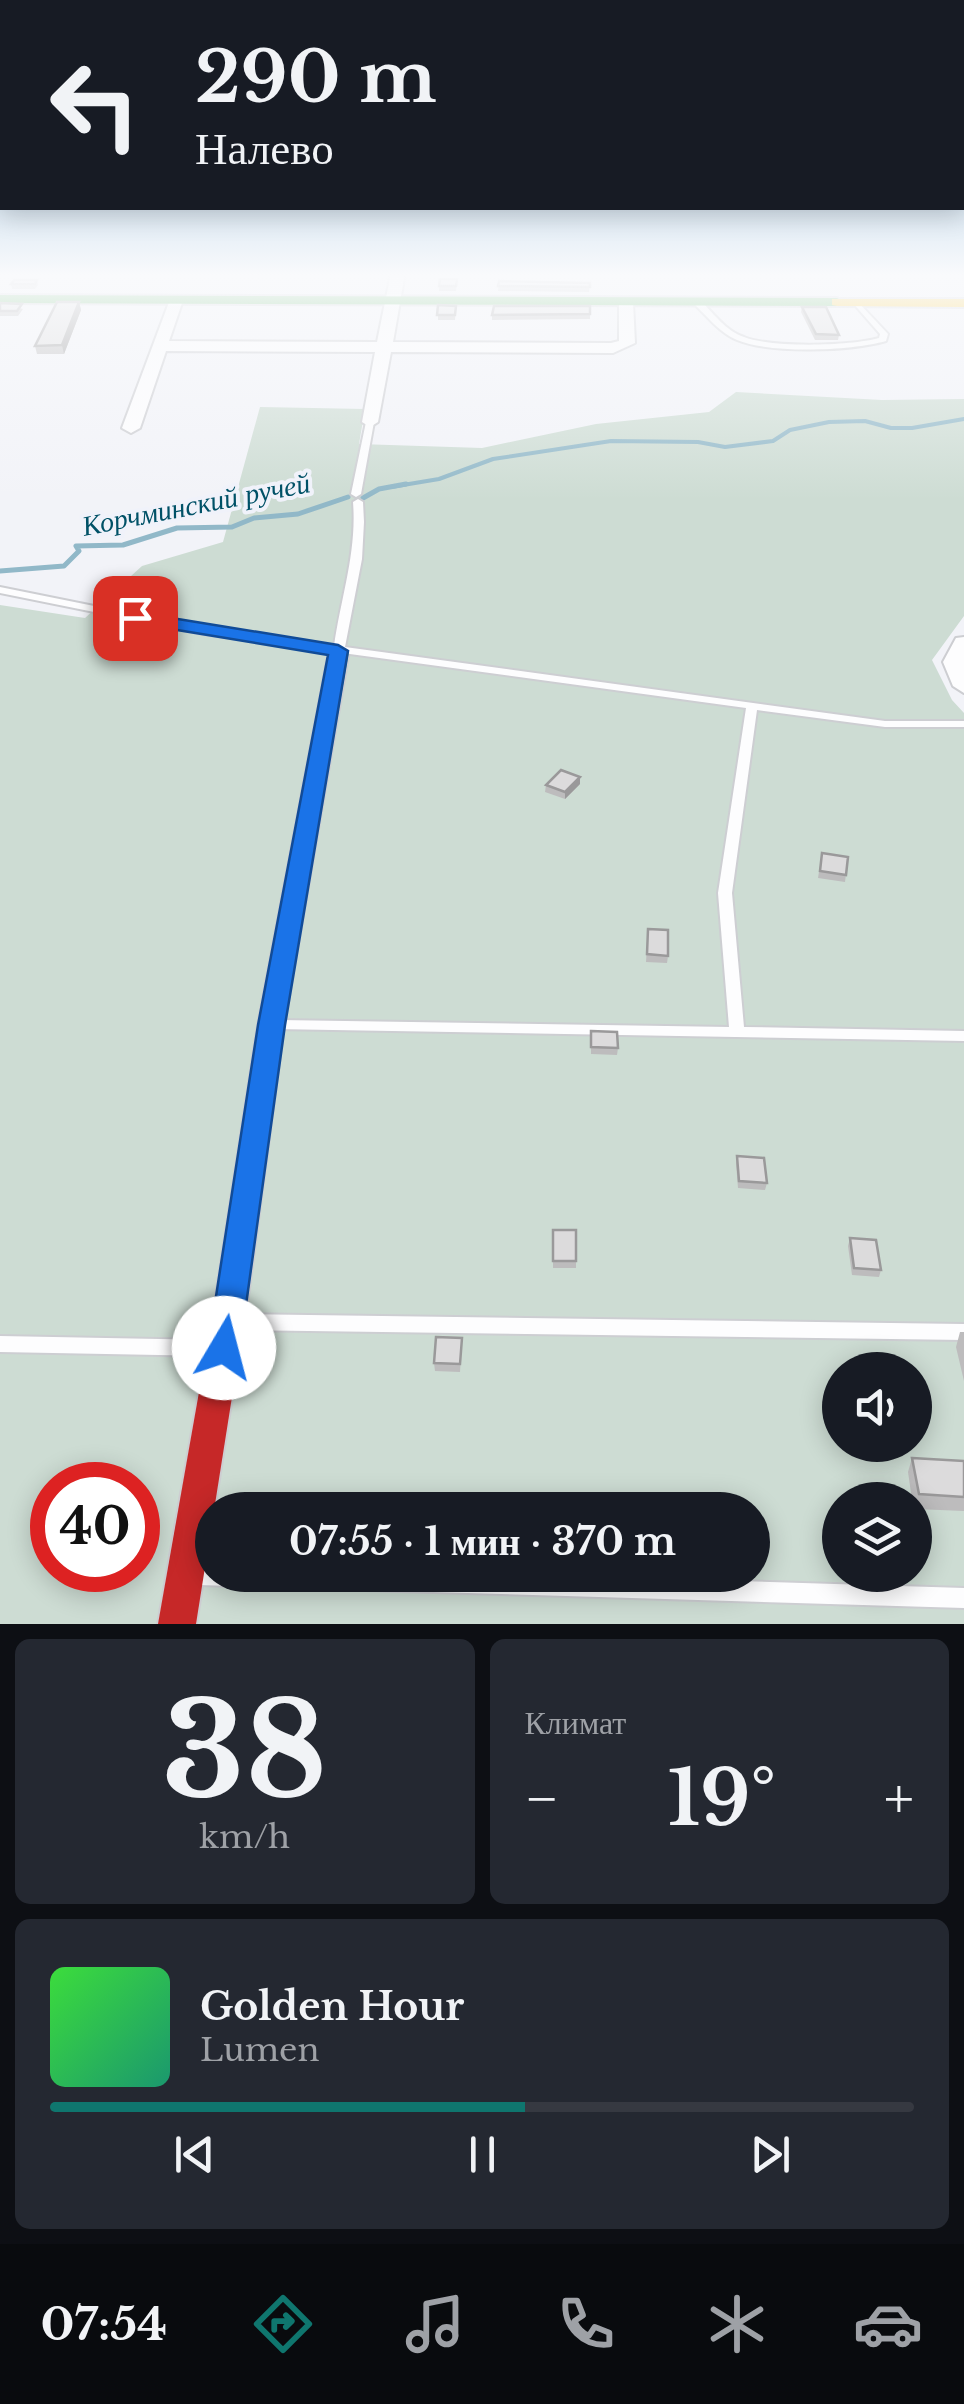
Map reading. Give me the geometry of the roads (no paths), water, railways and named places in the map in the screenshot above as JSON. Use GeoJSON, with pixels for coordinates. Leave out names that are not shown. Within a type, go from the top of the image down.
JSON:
{"type":"FeatureCollection","features":[{"type":"Feature","properties":{"kind":"street"},"geometry":{"type":"LineString","coordinates":[[131,428],[159,349]]}},
{"type":"Feature","properties":{"kind":"street"},"geometry":{"type":"LineString","coordinates":[[370,422],[385,349]]}},
{"type":"Feature","properties":{"kind":"street"},"geometry":{"type":"LineString","coordinates":[[964,643],[954,662],[964,686]]}},
{"type":"Feature","properties":{"kind":"street"},"geometry":{"type":"LineString","coordinates":[[178,1624],[272,1025],[338,651]]}},
{"type":"Feature","properties":{"kind":"lane"},"geometry":{"type":"LineString","coordinates":[[338,651],[342,616],[352,597],[362,528],[357,498],[370,422]]}},
{"type":"Feature","properties":{"kind":"lane"},"geometry":{"type":"LineString","coordinates":[[0,590],[203,631],[338,651],[885,724],[964,724]]}},
{"type":"Feature","properties":{"kind":"lane"},"geometry":{"type":"LineString","coordinates":[[737,1032],[725,893],[752,706]]}},
{"type":"Feature","properties":{"kind":"lane"},"geometry":{"type":"LineString","coordinates":[[272,1025],[964,1036]]}},
{"type":"Feature","properties":{"kind":"lane"},"geometry":{"type":"LineString","coordinates":[[228,1322],[964,1332]]}},
{"type":"Feature","properties":{"kind":"lane"},"geometry":{"type":"LineString","coordinates":[[0,1344],[224,1348]]}},
{"type":"Feature","properties":{"kind":"lane"},"geometry":{"type":"LineString","coordinates":[[186,1574],[964,1598]]}},
{"type":"Feature","properties":{"kind":"waterway","name":"Корчминский ручей"},"geometry":{"type":"LineString","coordinates":[[391,487],[439,479],[493,459],[611,441],[698,442],[725,447],[773,441],[790,430],[829,422],[865,421],[891,428],[912,428],[964,419]]}},
{"type":"Feature","properties":{"kind":"waterway","name":"Корчминский ручей"},"geometry":{"type":"LineString","coordinates":[[363,498],[379,489],[406,484]]}},
{"type":"Feature","properties":{"kind":"waterway","name":"Корчминский ручей"},"geometry":{"type":"LineString","coordinates":[[0,571],[64,566],[79,551],[76,546],[123,545],[177,528],[232,527],[254,518],[298,514],[348,497]]}}]}
